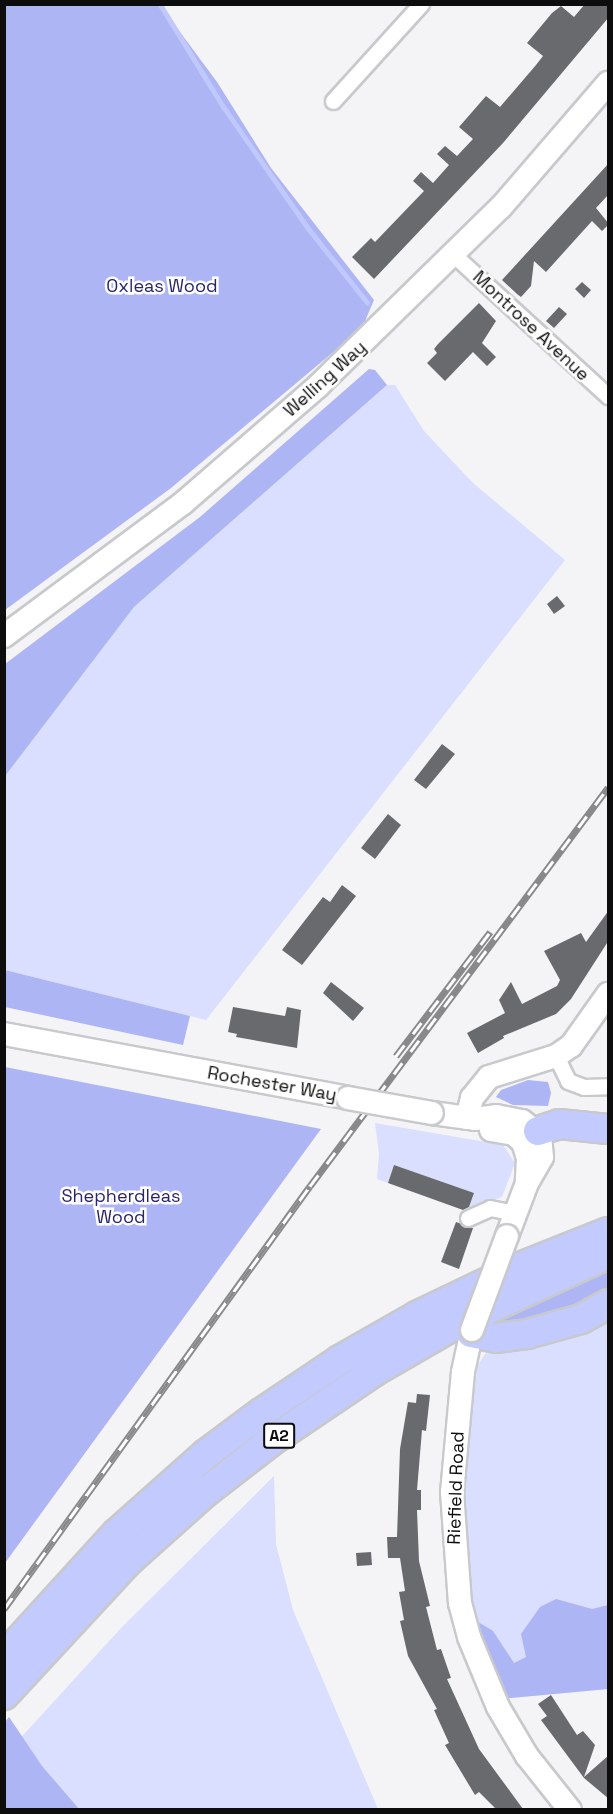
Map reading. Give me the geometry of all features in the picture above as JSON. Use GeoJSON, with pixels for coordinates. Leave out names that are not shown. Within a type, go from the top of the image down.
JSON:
{"type":"FeatureCollection","features":[{"type":"Feature","properties":{"kind":"highway"},"geometry":{"type":"LineString","coordinates":[[548,1128],[609,1130]]}},
{"type":"Feature","properties":{"kind":"highway","name":"A2"},"geometry":{"type":"LineString","coordinates":[[4,1657],[116,1534],[207,1454],[261,1413],[417,1316],[515,1269],[609,1232]]}},
{"type":"Feature","properties":{"kind":"highway","name":"A2"},"geometry":{"type":"LineString","coordinates":[[4,1695],[127,1562],[203,1494],[270,1442],[375,1371],[458,1323],[609,1254]]}},
{"type":"Feature","properties":{"kind":"highway"},"geometry":{"type":"LineString","coordinates":[[472,1331],[496,1338],[527,1335],[580,1319],[609,1304]]}},
{"type":"Feature","properties":{"kind":"street"},"geometry":{"type":"LineString","coordinates":[[333,101],[421,4]]}},
{"type":"Feature","properties":{"kind":"street","name":"Welling Way"},"geometry":{"type":"LineString","coordinates":[[4,636],[183,503],[318,386],[454,255],[609,83]]}},
{"type":"Feature","properties":{"kind":"street","name":"Montrose Avenue"},"geometry":{"type":"LineString","coordinates":[[454,255],[609,396]]}},
{"type":"Feature","properties":{"kind":"street"},"geometry":{"type":"LineString","coordinates":[[471,1119],[472,1098],[489,1077],[556,1056],[571,1046],[609,994]]}},
{"type":"Feature","properties":{"kind":"street","name":"Rochester Way"},"geometry":{"type":"LineString","coordinates":[[4,1034],[432,1113],[471,1119],[495,1116],[548,1128]]}},
{"type":"Feature","properties":{"kind":"street"},"geometry":{"type":"LineString","coordinates":[[556,1056],[568,1081],[584,1087],[609,1086]]}},
{"type":"Feature","properties":{"kind":"street","name":"Riefield Road"},"geometry":{"type":"LineString","coordinates":[[471,1119],[486,1129],[521,1139],[528,1153],[526,1183]]}},
{"type":"Feature","properties":{"kind":"street","name":"Riefield Road"},"geometry":{"type":"LineString","coordinates":[[548,1128],[543,1143],[542,1157],[526,1183],[472,1331],[463,1372],[452,1492],[460,1603],[473,1648],[498,1707],[526,1756],[570,1809]]}},
{"type":"Feature","properties":{"kind":"street"},"geometry":{"type":"LineString","coordinates":[[468,1218],[490,1208],[515,1213]]}},
{"type":"Feature","properties":{"kind":"shaded area"},"geometry":{"type":"Polygon","coordinates":[[[387,385],[395,385],[424,431],[473,483],[565,560],[206,1020],[5,970],[4,776],[134,607],[387,385]]]}},
{"type":"Feature","properties":{"kind":"shaded area"},"geometry":{"type":"Polygon","coordinates":[[[375,1123],[503,1145],[515,1163],[502,1197],[468,1211],[474,1193],[394,1165],[388,1183],[377,1179],[379,1154],[375,1123]]]}},
{"type":"Feature","properties":{"kind":"shaded area"},"geometry":{"type":"Polygon","coordinates":[[[608,1319],[608,1689],[501,1699],[473,1630],[458,1500],[478,1365],[485,1354],[498,1349],[608,1319]]]}},
{"type":"Feature","properties":{"kind":"shaded area"},"geometry":{"type":"Polygon","coordinates":[[[274,1476],[276,1544],[293,1610],[378,1809],[5,1809],[4,1756],[122,1627],[274,1476]]]}},
{"type":"Feature","properties":{"kind":"green space","name":"Oxleas Wood"},"geometry":{"type":"Polygon","coordinates":[[[5,5],[160,5],[217,82],[271,168],[374,300],[362,328],[171,488],[5,610],[5,5]]]}},
{"type":"Feature","properties":{"kind":"green space"},"geometry":{"type":"Polygon","coordinates":[[[369,369],[375,370],[387,385],[134,607],[5,776],[5,664],[200,517],[369,369]]]}},
{"type":"Feature","properties":{"kind":"green space"},"geometry":{"type":"Polygon","coordinates":[[[5,970],[190,1016],[183,1045],[5,1007],[5,970]]]}},
{"type":"Feature","properties":{"kind":"green space","name":"Shepherdleas Wood"},"geometry":{"type":"Polygon","coordinates":[[[4,1067],[321,1129],[5,1563],[4,1067]]]}},
{"type":"Feature","properties":{"kind":"green space"},"geometry":{"type":"Polygon","coordinates":[[[528,1080],[548,1082],[551,1093],[548,1106],[513,1105],[496,1097],[501,1090],[528,1080]]]}},
{"type":"Feature","properties":{"kind":"green space"},"geometry":{"type":"Polygon","coordinates":[[[608,1272],[608,1293],[569,1315],[490,1333],[495,1322],[608,1272]]]}},
{"type":"Feature","properties":{"kind":"green space"},"geometry":{"type":"Polygon","coordinates":[[[556,1599],[592,1609],[608,1605],[608,1689],[501,1699],[470,1617],[493,1631],[514,1663],[526,1657],[521,1634],[540,1607],[556,1599]]]}},
{"type":"Feature","properties":{"kind":"green space"},"geometry":{"type":"Polygon","coordinates":[[[9,1717],[42,1766],[79,1809],[5,1809],[4,1723],[9,1717]]]}},
{"type":"Feature","properties":{"kind":"building"},"geometry":{"type":"Polygon","coordinates":[[[585,4],[609,4],[609,17],[503,143],[374,279],[352,257],[371,238],[375,242],[424,191],[413,181],[421,172],[433,183],[449,165],[437,154],[445,146],[457,156],[473,139],[459,127],[486,96],[500,107],[536,65],[543,56],[527,43],[552,13],[561,6],[574,17],[585,4]]]}},
{"type":"Feature","properties":{"kind":"building"},"geometry":{"type":"Polygon","coordinates":[[[609,163],[609,194],[596,208],[609,224],[602,231],[592,221],[546,272],[534,261],[531,286],[521,297],[502,280],[609,163]]]}},
{"type":"Feature","properties":{"kind":"building"},"geometry":{"type":"Polygon","coordinates":[[[582,282],[591,290],[584,298],[575,289],[582,282]]]}},
{"type":"Feature","properties":{"kind":"building"},"geometry":{"type":"Polygon","coordinates":[[[479,303],[496,321],[482,343],[496,357],[487,366],[473,352],[445,381],[427,363],[437,353],[434,349],[438,344],[479,303]]]}},
{"type":"Feature","properties":{"kind":"building"},"geometry":{"type":"Polygon","coordinates":[[[559,307],[567,314],[554,328],[546,321],[559,307]]]}},
{"type":"Feature","properties":{"kind":"building"},"geometry":{"type":"Polygon","coordinates":[[[557,596],[565,606],[554,614],[547,604],[557,596]]]}},
{"type":"Feature","properties":{"kind":"building"},"geometry":{"type":"Polygon","coordinates":[[[442,744],[455,754],[426,789],[414,780],[442,744]]]}},
{"type":"Feature","properties":{"kind":"building"},"geometry":{"type":"Polygon","coordinates":[[[388,814],[401,825],[375,859],[361,848],[388,814]]]}},
{"type":"Feature","properties":{"kind":"building"},"geometry":{"type":"Polygon","coordinates":[[[342,885],[356,896],[302,965],[282,950],[323,897],[330,902],[342,885]]]}},
{"type":"Feature","properties":{"kind":"building"},"geometry":{"type":"Polygon","coordinates":[[[609,910],[609,940],[571,999],[556,1014],[503,1036],[504,1038],[478,1053],[467,1033],[505,1013],[499,1000],[511,982],[522,1004],[557,986],[560,980],[544,951],[581,933],[586,942],[609,910]]]}},
{"type":"Feature","properties":{"kind":"building"},"geometry":{"type":"Polygon","coordinates":[[[331,982],[364,1008],[353,1021],[323,993],[331,982]]]}},
{"type":"Feature","properties":{"kind":"building"},"geometry":{"type":"Polygon","coordinates":[[[233,1007],[285,1016],[287,1007],[301,1010],[297,1048],[236,1037],[237,1034],[228,1032],[233,1007]]]}},
{"type":"Feature","properties":{"kind":"building"},"geometry":{"type":"Polygon","coordinates":[[[394,1165],[474,1193],[469,1207],[463,1210],[388,1183],[394,1165]]]}},
{"type":"Feature","properties":{"kind":"building"},"geometry":{"type":"Polygon","coordinates":[[[456,1222],[473,1228],[459,1269],[441,1262],[456,1222]]]}},
{"type":"Feature","properties":{"kind":"building"},"geometry":{"type":"Polygon","coordinates":[[[417,1394],[430,1395],[426,1431],[422,1430],[417,1490],[421,1490],[421,1510],[417,1510],[419,1561],[430,1606],[426,1607],[437,1650],[441,1649],[451,1678],[447,1679],[479,1749],[523,1809],[496,1809],[479,1792],[475,1795],[445,1745],[449,1743],[434,1710],[437,1709],[408,1656],[400,1621],[404,1620],[399,1592],[405,1591],[400,1558],[388,1558],[387,1537],[397,1537],[400,1449],[408,1402],[416,1403],[417,1394]]]}},
{"type":"Feature","properties":{"kind":"building"},"geometry":{"type":"Polygon","coordinates":[[[371,1552],[372,1565],[357,1566],[356,1553],[371,1552]]]}},
{"type":"Feature","properties":{"kind":"building"},"geometry":{"type":"Polygon","coordinates":[[[551,1695],[577,1735],[583,1731],[595,1745],[584,1777],[609,1755],[609,1799],[584,1778],[541,1720],[547,1716],[538,1704],[551,1695]]]}},
{"type":"Feature","properties":{"kind":"waterway"},"geometry":{"type":"LineString","coordinates":[[160,4],[223,106],[308,228],[367,302]]}},
{"type":"Feature","properties":{"kind":"railway"},"geometry":{"type":"LineString","coordinates":[[4,1609],[310,1186],[608,787]]}},
{"type":"Feature","properties":{"kind":"railway"},"geometry":{"type":"LineString","coordinates":[[396,1056],[490,932]]}}]}
